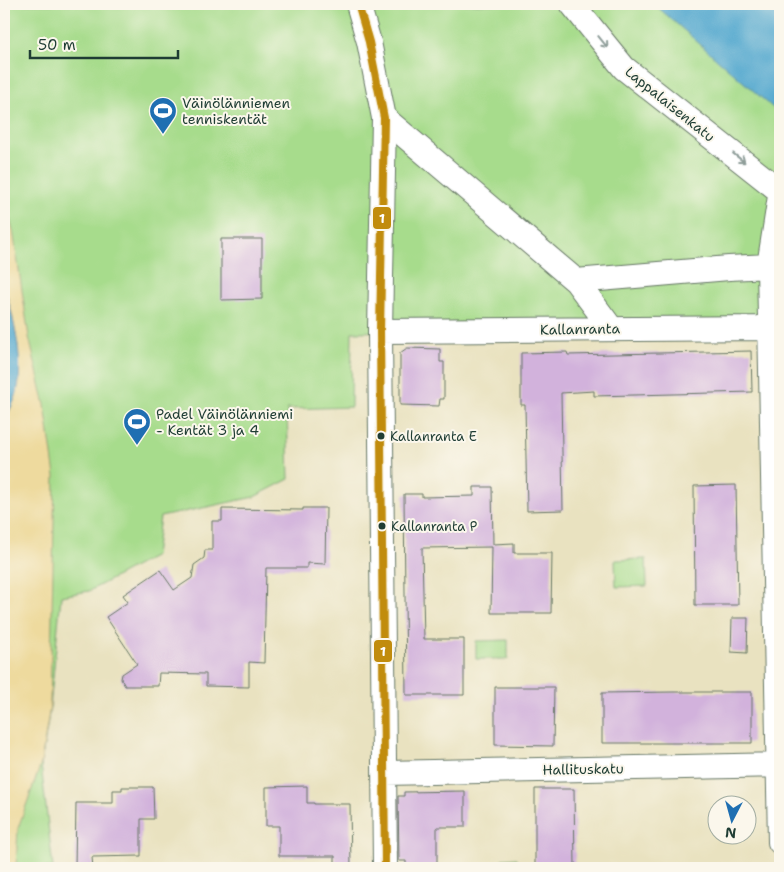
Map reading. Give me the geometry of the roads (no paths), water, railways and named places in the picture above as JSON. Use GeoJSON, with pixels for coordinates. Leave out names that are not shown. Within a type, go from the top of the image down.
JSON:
{"type":"FeatureCollection","features":[{"type":"Feature","properties":{"kind":"street"},"geometry":{"type":"LineString","coordinates":[[358,4],[369,42],[384,118],[380,331],[385,868]]}},
{"type":"Feature","properties":{"kind":"street","name":"Lappalaisenkatu"},"geometry":{"type":"LineString","coordinates":[[572,4],[624,68],[780,191]]}},
{"type":"Feature","properties":{"kind":"street"},"geometry":{"type":"LineString","coordinates":[[384,118],[576,281],[611,328]]}},
{"type":"Feature","properties":{"kind":"street"},"geometry":{"type":"LineString","coordinates":[[780,196],[770,266],[775,328],[780,842]]}},
{"type":"Feature","properties":{"kind":"street"},"geometry":{"type":"LineString","coordinates":[[576,281],[770,266]]}},
{"type":"Feature","properties":{"kind":"street","name":"Kallanranta"},"geometry":{"type":"LineString","coordinates":[[380,331],[775,328]]}},
{"type":"Feature","properties":{"kind":"street","name":"Hallituskatu"},"geometry":{"type":"LineString","coordinates":[[385,773],[780,765]]}},
{"type":"Feature","properties":{"kind":"water"},"geometry":{"type":"Polygon","coordinates":[[[654,4],[780,4],[780,114],[654,4]]]}},
{"type":"Feature","properties":{"kind":"water"},"geometry":{"type":"Polygon","coordinates":[[[4,286],[17,340],[20,369],[16,396],[4,424],[4,286]]]}},
{"type":"Feature","properties":{"kind":"place","name":"Väinölänniemen tenniskentät"},"geometry":{"type":"Point","coordinates":[163,135]}},
{"type":"Feature","properties":{"kind":"place","name":"Kallanranta E"},"geometry":{"type":"Point","coordinates":[381,436]}},
{"type":"Feature","properties":{"kind":"place","name":"Padel Väinölänniemi - Kentät 3 ja 4"},"geometry":{"type":"Point","coordinates":[137,446]}},
{"type":"Feature","properties":{"kind":"place","name":"Kallanranta P"},"geometry":{"type":"Point","coordinates":[382,526]}}]}
